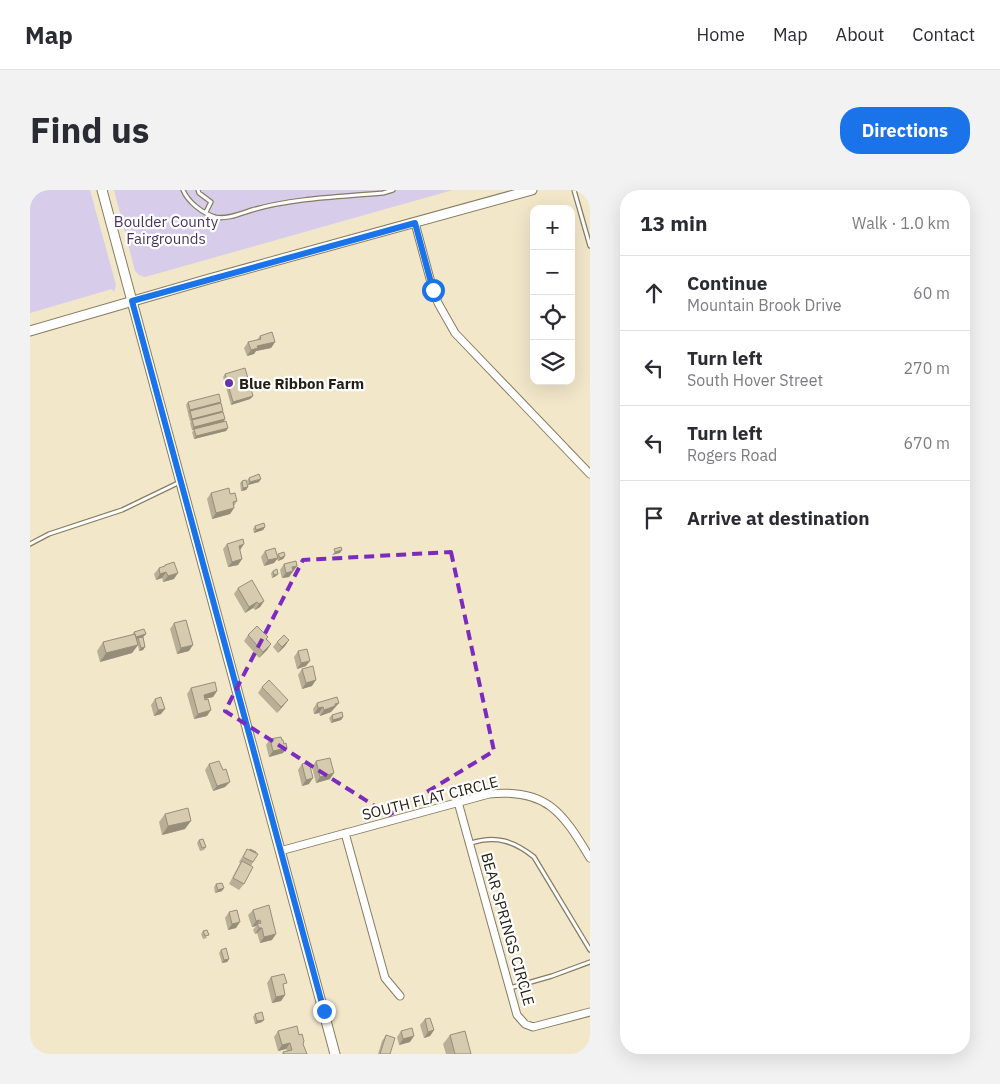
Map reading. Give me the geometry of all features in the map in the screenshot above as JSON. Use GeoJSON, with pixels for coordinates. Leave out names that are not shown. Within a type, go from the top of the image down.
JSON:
{"type":"FeatureCollection","features":[{"type":"Feature","properties":{"kind":"street"},"geometry":{"type":"LineString","coordinates":[[102,190],[335,1054]]}},
{"type":"Feature","properties":{"kind":"street"},"geometry":{"type":"LineString","coordinates":[[30,331],[532,190]]}},
{"type":"Feature","properties":{"kind":"street"},"geometry":{"type":"LineString","coordinates":[[415,223],[433,290],[442,311],[455,333],[590,474]]}},
{"type":"Feature","properties":{"kind":"street","name":"SOUTH FLAT CIRCLE"},"geometry":{"type":"LineString","coordinates":[[280,851],[489,794],[509,792],[528,795],[548,805],[564,817],[590,858]]}},
{"type":"Feature","properties":{"kind":"street","name":"BEAR SPRINGS CIRCLE"},"geometry":{"type":"LineString","coordinates":[[458,802],[517,1015],[525,1024],[533,1027],[590,1012]]}},
{"type":"Feature","properties":{"kind":"street"},"geometry":{"type":"LineString","coordinates":[[345,833],[385,978],[400,996]]}},
{"type":"Feature","properties":{"kind":"lane"},"geometry":{"type":"LineString","coordinates":[[183,190],[185,196],[198,208],[216,217],[230,216],[277,203],[393,190]]}},
{"type":"Feature","properties":{"kind":"lane"},"geometry":{"type":"LineString","coordinates":[[198,190],[210,202],[206,212]]}},
{"type":"Feature","properties":{"kind":"lane"},"geometry":{"type":"LineString","coordinates":[[574,190],[590,246]]}},
{"type":"Feature","properties":{"kind":"lane"},"geometry":{"type":"LineString","coordinates":[[30,544],[49,534],[122,510],[180,482]]}},
{"type":"Feature","properties":{"kind":"lane"},"geometry":{"type":"LineString","coordinates":[[470,843],[487,838],[498,840],[523,848],[534,857],[590,950]]}},
{"type":"Feature","properties":{"kind":"lane"},"geometry":{"type":"LineString","coordinates":[[510,988],[552,976],[590,962]]}},
{"type":"Feature","properties":{"kind":"highlighted area"},"geometry":{"type":"Polygon","coordinates":[[[451,552],[494,751],[389,815],[225,711],[303,560],[451,552]]]}},
{"type":"Feature","properties":{"kind":"green space"},"geometry":{"type":"Polygon","coordinates":[[[30,190],[90,190],[116,285],[114,292],[112,289],[30,313],[30,190]]]}},
{"type":"Feature","properties":{"kind":"green space","name":"Boulder County Fairgrounds"},"geometry":{"type":"Polygon","coordinates":[[[114,190],[453,190],[145,277],[135,271],[114,190]]]}},
{"type":"Feature","properties":{"kind":"building"},"geometry":{"type":"Polygon","coordinates":[[[272,332],[275,342],[257,346],[258,348],[251,350],[248,342],[261,339],[260,336],[272,332]]]}},
{"type":"Feature","properties":{"kind":"building"},"geometry":{"type":"Polygon","coordinates":[[[245,368],[253,396],[233,402],[225,374],[245,368]]]}},
{"type":"Feature","properties":{"kind":"building"},"geometry":{"type":"Polygon","coordinates":[[[219,394],[221,402],[190,410],[188,402],[219,394]]]}},
{"type":"Feature","properties":{"kind":"building"},"geometry":{"type":"Polygon","coordinates":[[[221,403],[223,411],[192,419],[190,411],[221,403]]]}},
{"type":"Feature","properties":{"kind":"building"},"geometry":{"type":"Polygon","coordinates":[[[223,412],[225,419],[194,427],[192,420],[223,412]]]}},
{"type":"Feature","properties":{"kind":"building"},"geometry":{"type":"Polygon","coordinates":[[[226,421],[228,428],[196,436],[194,429],[226,421]]]}},
{"type":"Feature","properties":{"kind":"building"},"geometry":{"type":"Polygon","coordinates":[[[259,474],[261,479],[250,482],[249,478],[259,474]]]}},
{"type":"Feature","properties":{"kind":"building"},"geometry":{"type":"Polygon","coordinates":[[[246,480],[248,487],[243,488],[242,481],[246,480]]]}},
{"type":"Feature","properties":{"kind":"building"},"geometry":{"type":"Polygon","coordinates":[[[229,488],[230,494],[235,493],[237,501],[233,502],[234,508],[216,513],[211,493],[229,488]]]}},
{"type":"Feature","properties":{"kind":"building"},"geometry":{"type":"Polygon","coordinates":[[[264,523],[265,527],[256,530],[255,526],[264,523]]]}},
{"type":"Feature","properties":{"kind":"building"},"geometry":{"type":"Polygon","coordinates":[[[243,539],[244,544],[239,546],[242,559],[232,562],[227,544],[243,539]]]}},
{"type":"Feature","properties":{"kind":"building"},"geometry":{"type":"Polygon","coordinates":[[[341,547],[342,550],[335,552],[334,549],[341,547]]]}},
{"type":"Feature","properties":{"kind":"building"},"geometry":{"type":"Polygon","coordinates":[[[275,548],[278,558],[268,560],[265,551],[275,548]]]}},
{"type":"Feature","properties":{"kind":"building"},"geometry":{"type":"Polygon","coordinates":[[[284,552],[285,556],[280,558],[278,554],[284,552]]]}},
{"type":"Feature","properties":{"kind":"building"},"geometry":{"type":"Polygon","coordinates":[[[296,561],[297,566],[292,567],[293,571],[286,573],[284,564],[296,561]]]}},
{"type":"Feature","properties":{"kind":"building"},"geometry":{"type":"Polygon","coordinates":[[[174,562],[178,573],[168,576],[166,572],[160,574],[159,568],[174,562]]]}},
{"type":"Feature","properties":{"kind":"building"},"geometry":{"type":"Polygon","coordinates":[[[277,569],[278,574],[274,575],[273,571],[277,569]]]}},
{"type":"Feature","properties":{"kind":"building"},"geometry":{"type":"Polygon","coordinates":[[[252,580],[264,601],[259,604],[257,602],[249,607],[238,588],[252,580]]]}},
{"type":"Feature","properties":{"kind":"building"},"geometry":{"type":"Polygon","coordinates":[[[186,620],[193,645],[181,648],[174,623],[186,620]]]}},
{"type":"Feature","properties":{"kind":"building"},"geometry":{"type":"Polygon","coordinates":[[[257,626],[268,637],[266,639],[271,644],[263,652],[248,635],[257,626]]]}},
{"type":"Feature","properties":{"kind":"building"},"geometry":{"type":"Polygon","coordinates":[[[144,629],[146,634],[136,637],[134,632],[144,629]]]}},
{"type":"Feature","properties":{"kind":"building"},"geometry":{"type":"Polygon","coordinates":[[[135,634],[138,645],[106,653],[103,642],[135,634]]]}},
{"type":"Feature","properties":{"kind":"building"},"geometry":{"type":"Polygon","coordinates":[[[284,635],[289,640],[282,647],[277,642],[284,635]]]}},
{"type":"Feature","properties":{"kind":"building"},"geometry":{"type":"Polygon","coordinates":[[[143,637],[145,647],[141,648],[138,638],[143,637]]]}},
{"type":"Feature","properties":{"kind":"building"},"geometry":{"type":"Polygon","coordinates":[[[307,649],[310,661],[301,663],[298,651],[307,649]]]}},
{"type":"Feature","properties":{"kind":"building"},"geometry":{"type":"Polygon","coordinates":[[[313,666],[316,680],[306,683],[302,669],[313,666]]]}},
{"type":"Feature","properties":{"kind":"building"},"geometry":{"type":"Polygon","coordinates":[[[269,680],[288,700],[281,707],[262,687],[269,680]]]}},
{"type":"Feature","properties":{"kind":"building"},"geometry":{"type":"Polygon","coordinates":[[[215,682],[217,691],[204,695],[205,700],[208,699],[211,710],[198,714],[191,688],[215,682]]]}},
{"type":"Feature","properties":{"kind":"building"},"geometry":{"type":"Polygon","coordinates":[[[161,697],[165,709],[158,710],[155,699],[161,697]]]}},
{"type":"Feature","properties":{"kind":"building"},"geometry":{"type":"Polygon","coordinates":[[[337,697],[339,703],[335,704],[335,706],[324,710],[323,707],[318,708],[317,703],[337,697]]]}},
{"type":"Feature","properties":{"kind":"building"},"geometry":{"type":"Polygon","coordinates":[[[342,712],[343,717],[333,720],[332,715],[342,712]]]}},
{"type":"Feature","properties":{"kind":"building"},"geometry":{"type":"Polygon","coordinates":[[[281,737],[284,744],[286,743],[287,748],[273,751],[270,739],[281,737]]]}},
{"type":"Feature","properties":{"kind":"building"},"geometry":{"type":"Polygon","coordinates":[[[330,758],[334,773],[320,777],[316,761],[330,758]]]}},
{"type":"Feature","properties":{"kind":"building"},"geometry":{"type":"Polygon","coordinates":[[[219,761],[223,770],[226,769],[230,782],[217,786],[209,764],[219,761]]]}},
{"type":"Feature","properties":{"kind":"building"},"geometry":{"type":"Polygon","coordinates":[[[309,762],[313,778],[306,780],[302,764],[309,762]]]}},
{"type":"Feature","properties":{"kind":"building"},"geometry":{"type":"Polygon","coordinates":[[[188,808],[191,821],[168,826],[165,814],[188,808]]]}},
{"type":"Feature","properties":{"kind":"building"},"geometry":{"type":"Polygon","coordinates":[[[203,839],[206,847],[202,848],[199,840],[203,839]]]}},
{"type":"Feature","properties":{"kind":"building"},"geometry":{"type":"Polygon","coordinates":[[[247,849],[258,854],[253,862],[243,857],[247,849]]]}},
{"type":"Feature","properties":{"kind":"building"},"geometry":{"type":"Polygon","coordinates":[[[242,861],[253,867],[244,884],[233,878],[242,861]]]}},
{"type":"Feature","properties":{"kind":"building"},"geometry":{"type":"Polygon","coordinates":[[[222,883],[224,888],[218,890],[216,884],[222,883]]]}},
{"type":"Feature","properties":{"kind":"building"},"geometry":{"type":"Polygon","coordinates":[[[269,905],[276,934],[264,937],[262,928],[259,928],[257,924],[261,923],[260,920],[256,921],[253,910],[269,905]]]}},
{"type":"Feature","properties":{"kind":"building"},"geometry":{"type":"Polygon","coordinates":[[[237,910],[240,922],[232,924],[229,912],[237,910]]]}},
{"type":"Feature","properties":{"kind":"building"},"geometry":{"type":"Polygon","coordinates":[[[207,930],[209,935],[205,936],[203,931],[207,930]]]}},
{"type":"Feature","properties":{"kind":"building"},"geometry":{"type":"Polygon","coordinates":[[[226,948],[229,959],[224,960],[221,950],[226,948]]]}},
{"type":"Feature","properties":{"kind":"building"},"geometry":{"type":"Polygon","coordinates":[[[284,974],[287,983],[283,984],[285,995],[276,997],[271,977],[284,974]]]}},
{"type":"Feature","properties":{"kind":"building"},"geometry":{"type":"Polygon","coordinates":[[[262,1012],[264,1020],[257,1021],[255,1014],[262,1012]]]}},
{"type":"Feature","properties":{"kind":"building"},"geometry":{"type":"Polygon","coordinates":[[[430,1018],[434,1030],[428,1032],[425,1019],[430,1018]]]}},
{"type":"Feature","properties":{"kind":"building"},"geometry":{"type":"Polygon","coordinates":[[[297,1026],[299,1035],[302,1034],[307,1054],[284,1054],[283,1052],[292,1050],[290,1043],[282,1045],[278,1031],[297,1026]]]}},
{"type":"Feature","properties":{"kind":"building"},"geometry":{"type":"Polygon","coordinates":[[[412,1028],[414,1036],[403,1039],[401,1031],[412,1028]]]}},
{"type":"Feature","properties":{"kind":"building"},"geometry":{"type":"Polygon","coordinates":[[[465,1031],[471,1054],[455,1054],[450,1035],[465,1031]]]}},
{"type":"Feature","properties":{"kind":"building"},"geometry":{"type":"Polygon","coordinates":[[[386,1035],[395,1038],[390,1054],[380,1054],[386,1035]]]}},
{"type":"Feature","properties":{"kind":"place","name":"Blue Ribbon Farm"},"geometry":{"type":"Point","coordinates":[229,383]}},
{"type":"Feature","properties":{"kind":"route"},"geometry":{"type":"LineString","coordinates":[[324,1011],[132,301],[415,223],[433,290]]}}]}
